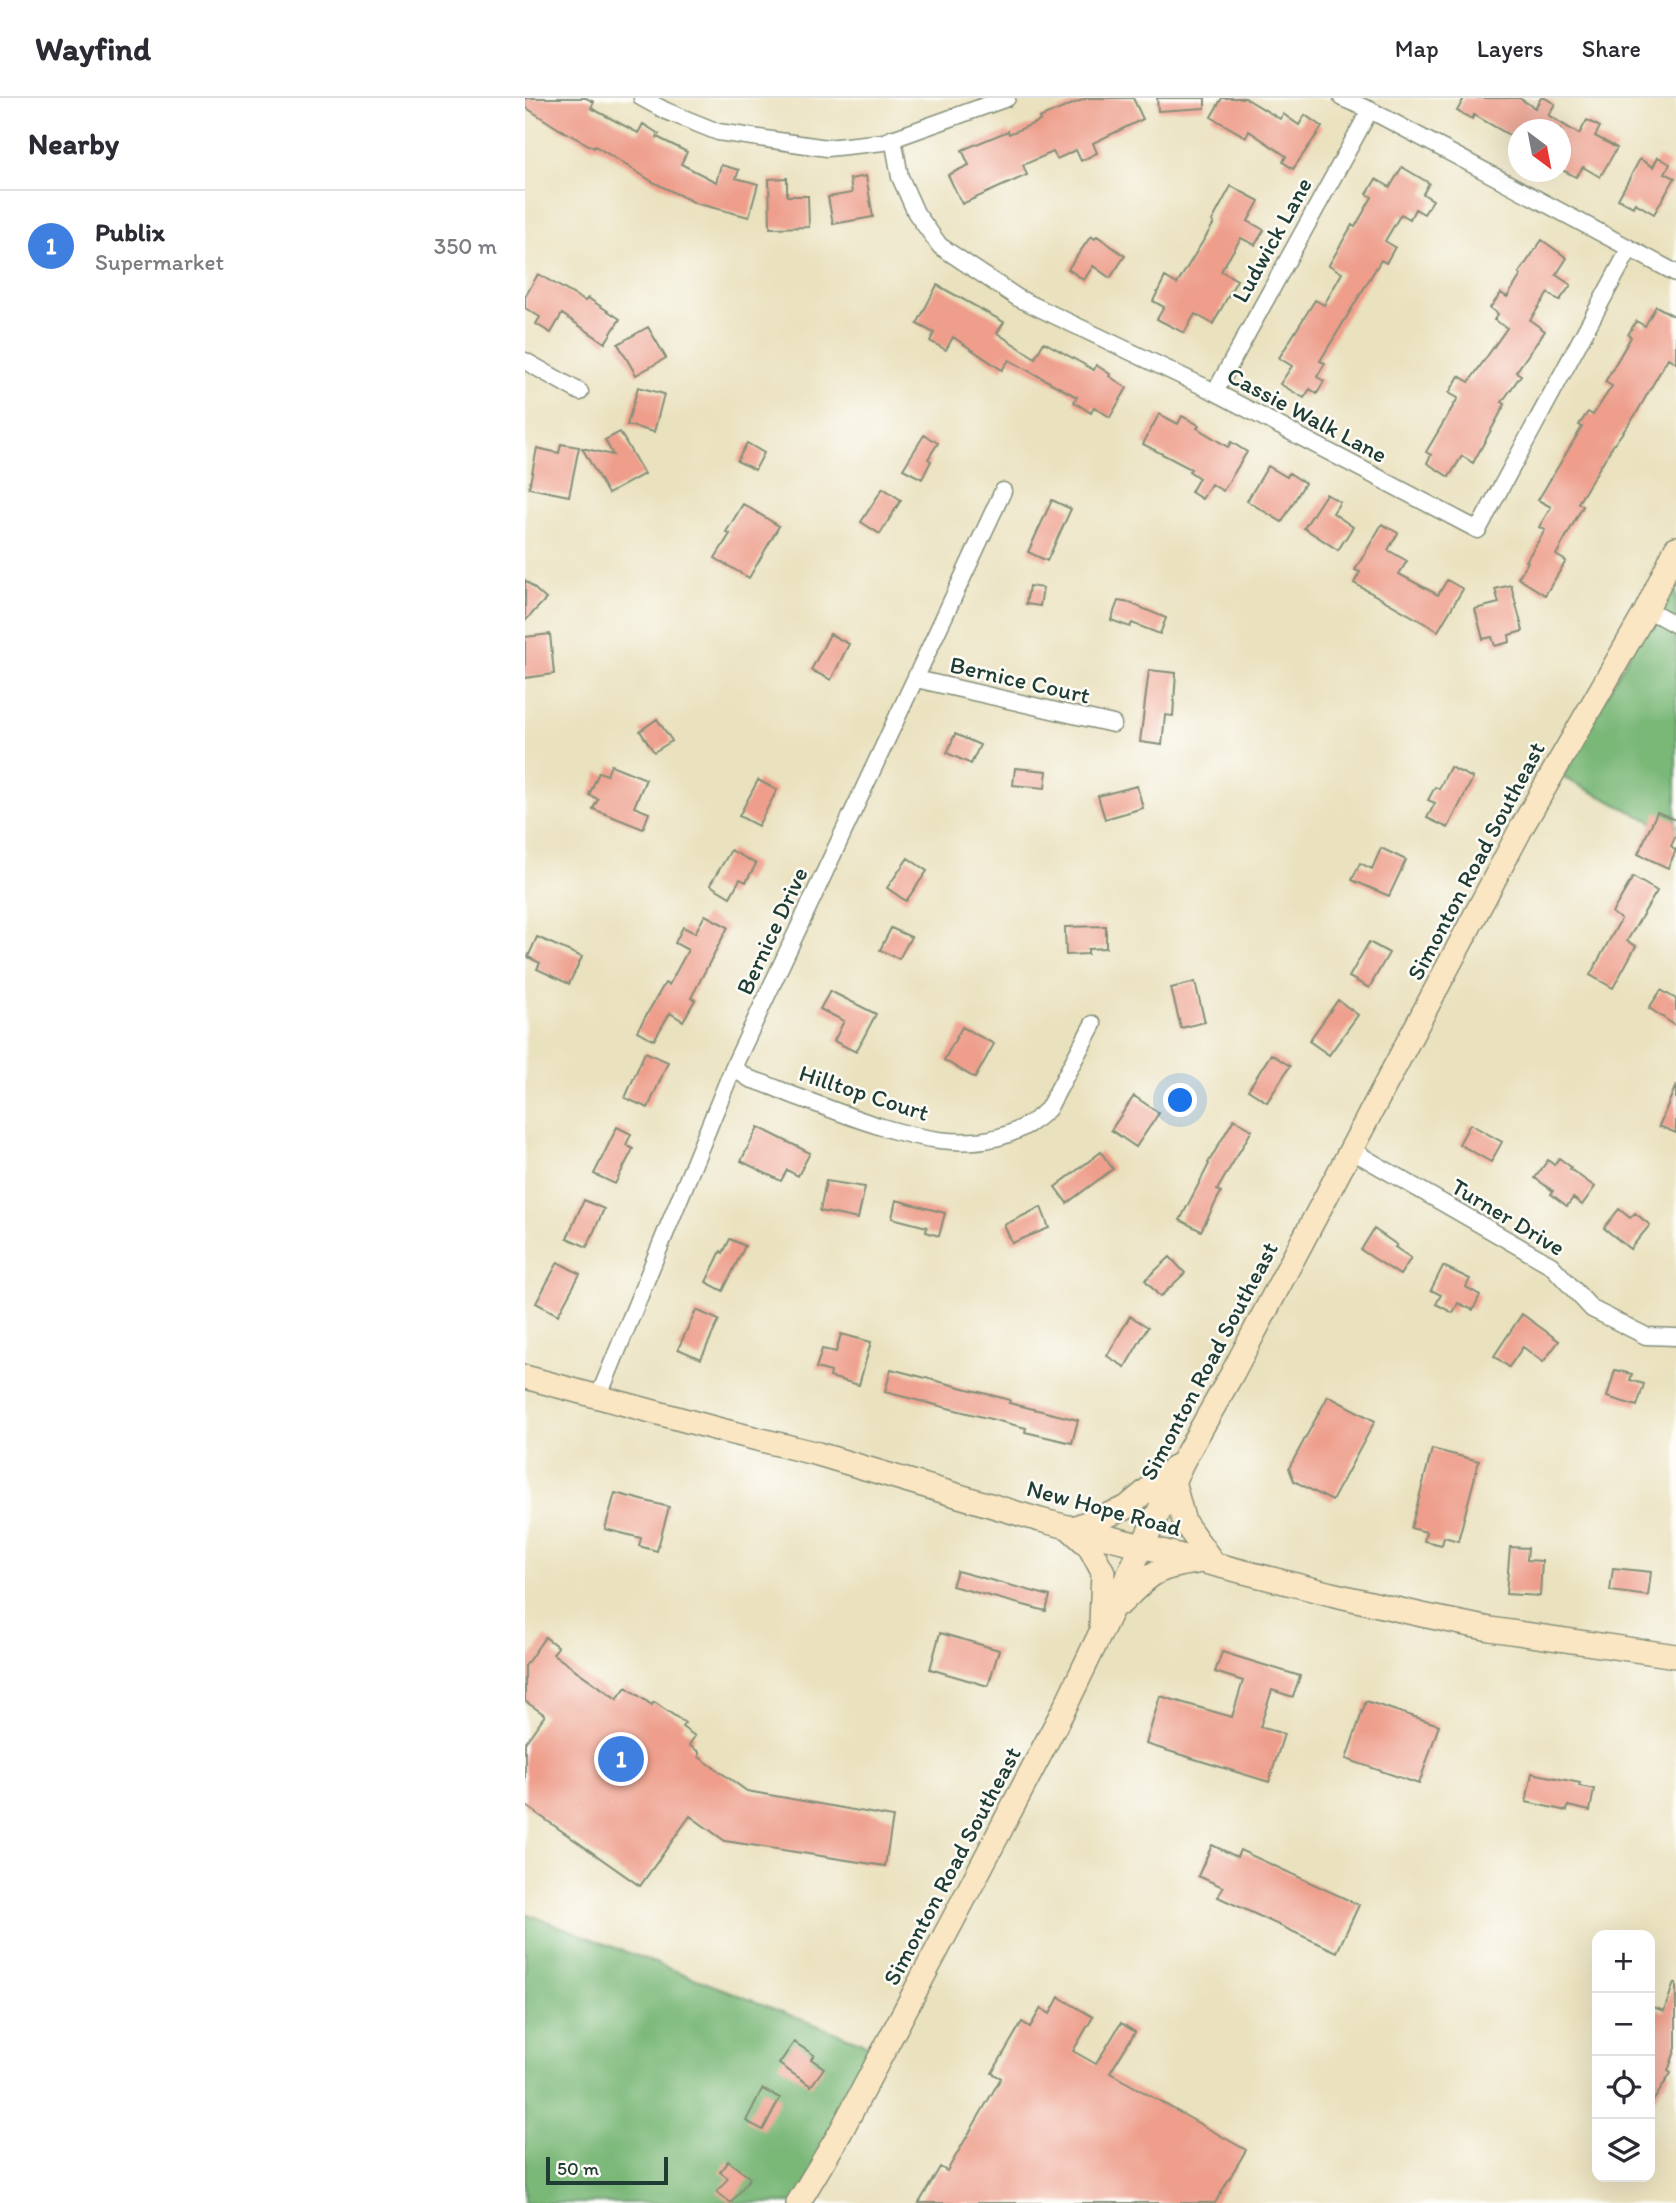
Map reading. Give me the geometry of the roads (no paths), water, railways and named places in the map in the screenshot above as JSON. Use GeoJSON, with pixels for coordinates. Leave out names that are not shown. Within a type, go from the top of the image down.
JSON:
{"type":"FeatureCollection","features":[{"type":"Feature","properties":{"kind":"street"},"geometry":{"type":"LineString","coordinates":[[642,98],[718,132],[827,148],[884,142],[1007,98]]}},
{"type":"Feature","properties":{"kind":"street"},"geometry":{"type":"LineString","coordinates":[[1342,98],[1370,110],[1676,273]]}},
{"type":"Feature","properties":{"kind":"street","name":"Ludwick Lane"},"geometry":{"type":"LineString","coordinates":[[1215,392],[1370,110]]}},
{"type":"Feature","properties":{"kind":"street","name":"Cassie Walk Lane"},"geometry":{"type":"LineString","coordinates":[[893,138],[900,177],[916,213],[940,246],[1018,298],[1215,392],[1478,530],[1629,250]]}},
{"type":"Feature","properties":{"kind":"street"},"geometry":{"type":"LineString","coordinates":[[525,361],[580,392]]}},
{"type":"Feature","properties":{"kind":"street","name":"Bernice Drive"},"geometry":{"type":"LineString","coordinates":[[598,1398],[733,1068],[1003,491]]}},
{"type":"Feature","properties":{"kind":"street","name":"Simonton Road Southeast"},"geometry":{"type":"LineString","coordinates":[[798,2203],[840,2133],[1059,1718],[1184,1459],[1232,1374],[1523,825],[1647,609],[1676,548]]}},
{"type":"Feature","properties":{"kind":"street"},"geometry":{"type":"LineString","coordinates":[[1647,609],[1676,625]]}},
{"type":"Feature","properties":{"kind":"street","name":"Bernice Court"},"geometry":{"type":"LineString","coordinates":[[916,679],[1113,724]]}},
{"type":"Feature","properties":{"kind":"street","name":"Hilltop Court"},"geometry":{"type":"LineString","coordinates":[[733,1068],[750,1079],[898,1132],[972,1143],[1014,1134],[1039,1118],[1048,1109],[1093,1024]]}},
{"type":"Feature","properties":{"kind":"street","name":"Turner Drive"},"geometry":{"type":"LineString","coordinates":[[1349,1149],[1551,1265],[1592,1309],[1646,1336],[1676,1337]]}},
{"type":"Feature","properties":{"kind":"street","name":"New Hope Road"},"geometry":{"type":"LineString","coordinates":[[525,1377],[818,1454],[1210,1563],[1432,1618],[1676,1656]]}},
{"type":"Feature","properties":{"kind":"street"},"geometry":{"type":"LineString","coordinates":[[1105,1623],[1103,1572],[1089,1546],[1071,1526],[1126,1508],[1184,1459]]}},
{"type":"Feature","properties":{"kind":"street"},"geometry":{"type":"LineString","coordinates":[[1105,1623],[1156,1571],[1170,1566],[1210,1563],[1184,1522],[1173,1481]]}},
{"type":"Feature","properties":{"kind":"place","name":"Publix"},"geometry":{"type":"Point","coordinates":[621,1759]}}]}
